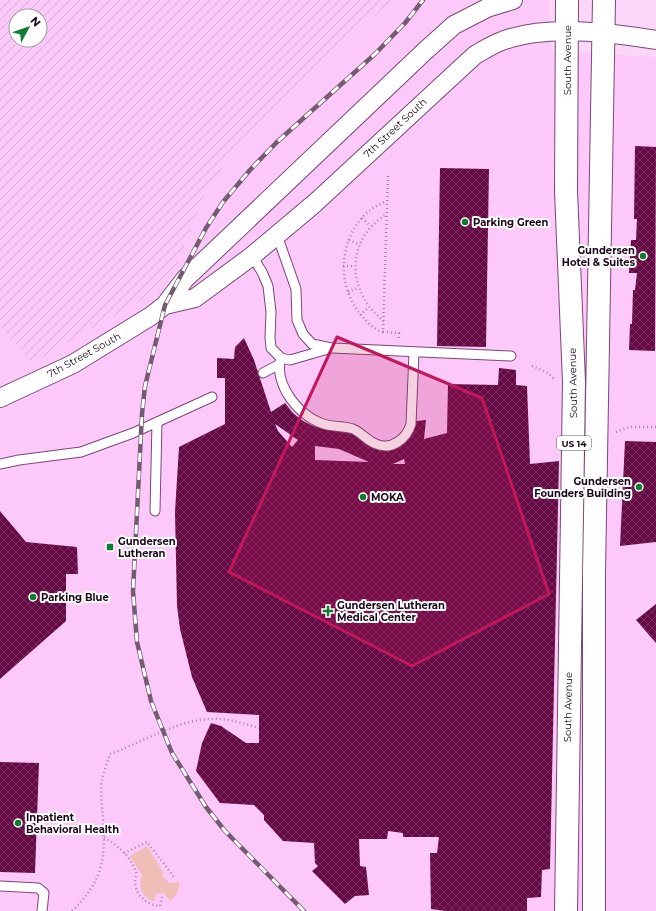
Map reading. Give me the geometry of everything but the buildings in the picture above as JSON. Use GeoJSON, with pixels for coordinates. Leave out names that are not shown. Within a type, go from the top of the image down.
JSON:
{"type":"FeatureCollection","features":[{"type":"Feature","properties":{"kind":"highway","name":"South Avenue"},"geometry":{"type":"LineString","coordinates":[[566,911],[574,382],[566,191],[567,0]]}},
{"type":"Feature","properties":{"kind":"highway","name":"US 14"},"geometry":{"type":"LineString","coordinates":[[594,911],[594,572],[604,0]]}},
{"type":"Feature","properties":{"kind":"street","name":"7th Street South"},"geometry":{"type":"LineString","coordinates":[[0,398],[73,364],[145,320],[165,305],[185,279],[442,36],[454,26],[487,8],[513,0]]}},
{"type":"Feature","properties":{"kind":"street","name":"7th Street South"},"geometry":{"type":"LineString","coordinates":[[165,305],[195,298],[252,256],[315,203],[475,55],[502,41],[527,34],[567,31],[656,40]]}},
{"type":"Feature","properties":{"kind":"lane"},"geometry":{"type":"LineString","coordinates":[[277,235],[296,289],[297,320],[302,334],[312,344],[332,348],[511,356]]}},
{"type":"Feature","properties":{"kind":"lane"},"geometry":{"type":"LineString","coordinates":[[252,256],[262,272],[268,286],[271,312],[270,338],[272,348],[280,362],[281,379],[287,393],[307,414],[327,425],[340,425],[353,429],[377,445],[385,446],[402,439],[409,432],[411,424],[414,352]]}},
{"type":"Feature","properties":{"kind":"lane"},"geometry":{"type":"LineString","coordinates":[[263,373],[280,362],[332,348]]}},
{"type":"Feature","properties":{"kind":"lane"},"geometry":{"type":"LineString","coordinates":[[0,464],[81,452],[133,433],[212,397]]}},
{"type":"Feature","properties":{"kind":"lane"},"geometry":{"type":"LineString","coordinates":[[155,511],[157,422]]}},
{"type":"Feature","properties":{"kind":"lane"},"geometry":{"type":"LineString","coordinates":[[0,886],[38,888],[44,892],[42,911]]}},
{"type":"Feature","properties":{"kind":"path"},"geometry":{"type":"LineString","coordinates":[[383,332],[388,176]]}},
{"type":"Feature","properties":{"kind":"path"},"geometry":{"type":"LineString","coordinates":[[388,201],[378,205],[362,218],[349,240],[343,266],[352,304],[360,314],[378,331],[399,333]]}},
{"type":"Feature","properties":{"kind":"path"},"geometry":{"type":"LineString","coordinates":[[384,321],[369,307],[358,288],[355,266],[360,245],[371,226],[387,213]]}},
{"type":"Feature","properties":{"kind":"path"},"geometry":{"type":"LineString","coordinates":[[362,218],[371,226]]}},
{"type":"Feature","properties":{"kind":"path"},"geometry":{"type":"LineString","coordinates":[[349,240],[360,245]]}},
{"type":"Feature","properties":{"kind":"path"},"geometry":{"type":"LineString","coordinates":[[343,266],[355,266]]}},
{"type":"Feature","properties":{"kind":"path"},"geometry":{"type":"LineString","coordinates":[[348,292],[358,288]]}},
{"type":"Feature","properties":{"kind":"path"},"geometry":{"type":"LineString","coordinates":[[360,314],[369,307]]}},
{"type":"Feature","properties":{"kind":"path"},"geometry":{"type":"LineString","coordinates":[[532,366],[548,373],[556,381]]}},
{"type":"Feature","properties":{"kind":"path"},"geometry":{"type":"LineString","coordinates":[[611,434],[629,427],[656,427]]}},
{"type":"Feature","properties":{"kind":"path"},"geometry":{"type":"LineString","coordinates":[[72,911],[87,897],[97,880],[103,861],[104,838],[102,781],[110,754],[162,731],[202,719],[220,719],[259,728]]}},
{"type":"Feature","properties":{"kind":"path"},"geometry":{"type":"LineString","coordinates":[[104,838],[115,844],[124,854],[136,873],[137,888],[140,896],[146,902],[160,906],[162,897]]}},
{"type":"Feature","properties":{"kind":"path"},"geometry":{"type":"LineString","coordinates":[[124,854],[146,842],[174,877]]}},
{"type":"Feature","properties":{"kind":"highlighted area"},"geometry":{"type":"Polygon","coordinates":[[[337,337],[482,398],[549,594],[412,666],[229,572],[337,337]]]}},
{"type":"Feature","properties":{"kind":"shaded area"},"geometry":{"type":"Polygon","coordinates":[[[0,0],[391,0],[241,139],[205,194],[173,274],[151,294],[32,363],[0,326],[0,0]]]}},
{"type":"Feature","properties":{"kind":"shaded area","name":"Gundersen Lutheran Medical Center"},"geometry":{"type":"Polygon","coordinates":[[[360,0],[549,0],[551,50],[656,57],[656,911],[0,911],[0,311],[360,0]]]}},
{"type":"Feature","properties":{"kind":"shaded area"},"geometry":{"type":"Polygon","coordinates":[[[147,846],[163,872],[162,875],[169,883],[179,882],[177,893],[170,901],[164,893],[156,894],[154,902],[142,891],[140,884],[142,875],[130,856],[147,846]]]}},
{"type":"Feature","properties":{"kind":"railway"},"geometry":{"type":"LineString","coordinates":[[304,911],[225,831],[206,807],[172,753],[151,701],[137,642],[133,591],[142,414],[145,386],[165,305],[206,228],[223,202],[250,170],[277,142],[375,54],[405,23],[423,0]]}},
{"type":"Feature","properties":{"kind":"place","name":"Parking Green"},"geometry":{"type":"Point","coordinates":[465,222]}},
{"type":"Feature","properties":{"kind":"place","name":"Gundersen Hotel & Suites"},"geometry":{"type":"Point","coordinates":[643,256]}},
{"type":"Feature","properties":{"kind":"place","name":"Gundersen Founders Building"},"geometry":{"type":"Point","coordinates":[639,487]}},
{"type":"Feature","properties":{"kind":"place","name":"MOKA"},"geometry":{"type":"Point","coordinates":[363,497]}},
{"type":"Feature","properties":{"kind":"place","name":"Gundersen Lutheran"},"geometry":{"type":"Point","coordinates":[110,547]}},
{"type":"Feature","properties":{"kind":"place","name":"Parking Blue"},"geometry":{"type":"Point","coordinates":[33,597]}},
{"type":"Feature","properties":{"kind":"place","name":"Gundersen Lutheran Medical Center"},"geometry":{"type":"Point","coordinates":[328,611]}},
{"type":"Feature","properties":{"kind":"place","name":"Inpatient Behavioral Health"},"geometry":{"type":"Point","coordinates":[18,823]}}]}
